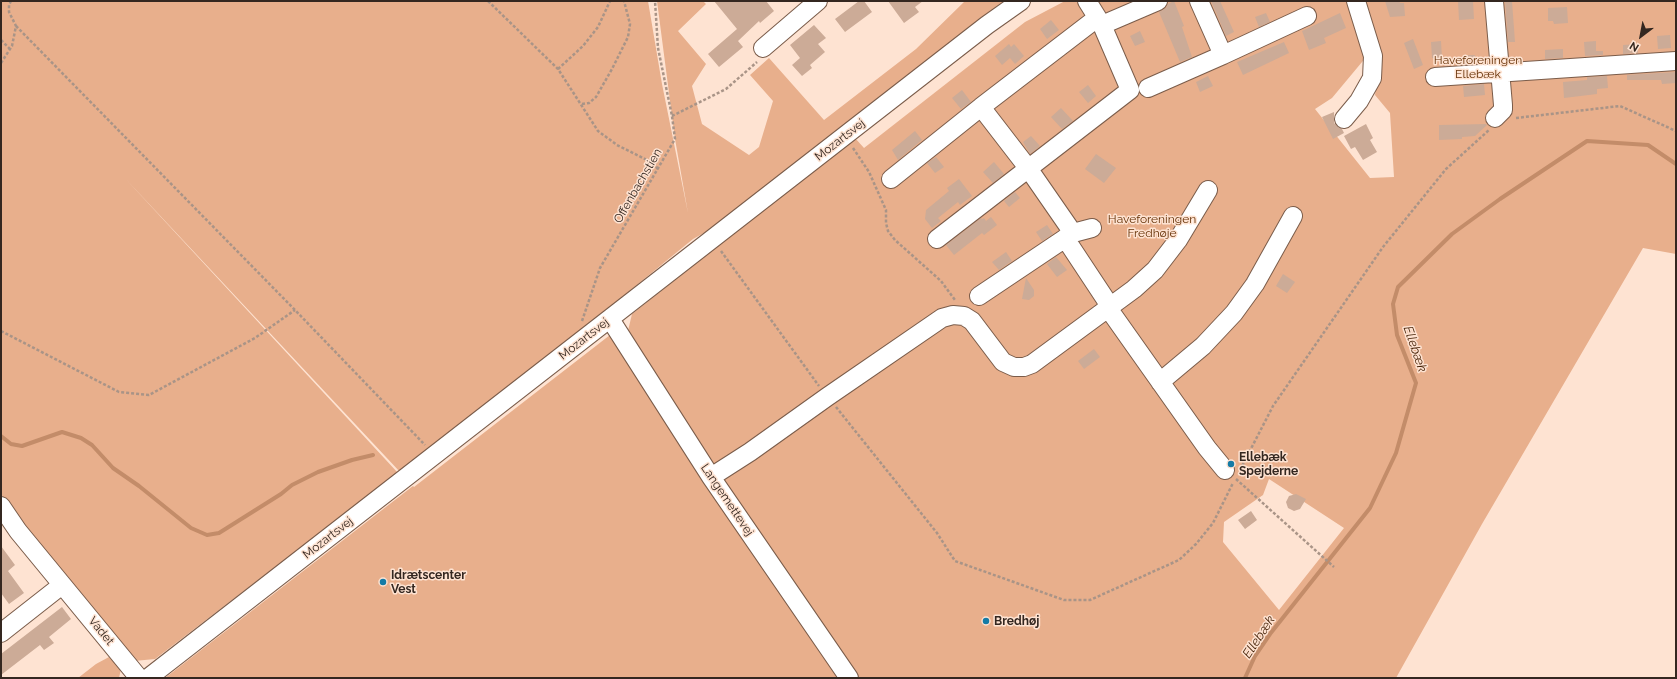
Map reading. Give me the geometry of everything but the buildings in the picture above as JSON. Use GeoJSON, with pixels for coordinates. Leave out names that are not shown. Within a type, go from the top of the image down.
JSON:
{"type":"FeatureCollection","features":[{"type":"Feature","properties":{"kind":"street"},"geometry":{"type":"LineString","coordinates":[[763,48],[818,1]]}},
{"type":"Feature","properties":{"kind":"street","name":"Mozartsvej"},"geometry":{"type":"LineString","coordinates":[[148,678],[844,136],[1021,1]]}},
{"type":"Feature","properties":{"kind":"street"},"geometry":{"type":"LineString","coordinates":[[937,239],[1130,90],[1100,21],[1088,1]]}},
{"type":"Feature","properties":{"kind":"street"},"geometry":{"type":"LineString","coordinates":[[891,179],[981,107],[1100,21],[1158,1]]}},
{"type":"Feature","properties":{"kind":"street"},"geometry":{"type":"LineString","coordinates":[[1199,1],[1223,55]]}},
{"type":"Feature","properties":{"kind":"street"},"geometry":{"type":"LineString","coordinates":[[1344,119],[1359,101],[1372,78],[1373,56],[1356,1]]}},
{"type":"Feature","properties":{"kind":"street"},"geometry":{"type":"LineString","coordinates":[[1494,1],[1501,72],[1496,119]]}},
{"type":"Feature","properties":{"kind":"street"},"geometry":{"type":"LineString","coordinates":[[1148,88],[1307,16]]}},
{"type":"Feature","properties":{"kind":"street"},"geometry":{"type":"LineString","coordinates":[[1435,77],[1676,61]]}},
{"type":"Feature","properties":{"kind":"street"},"geometry":{"type":"LineString","coordinates":[[981,107],[1028,168],[1106,300],[1108,308],[1207,448],[1230,474]]}},
{"type":"Feature","properties":{"kind":"street"},"geometry":{"type":"LineString","coordinates":[[712,477],[750,452],[827,396],[942,318],[953,315],[964,316],[972,321],[1002,362],[1014,367],[1024,367],[1032,364],[1134,289],[1155,270],[1178,240],[1208,190]]}},
{"type":"Feature","properties":{"kind":"street"},"geometry":{"type":"LineString","coordinates":[[1160,382],[1203,346],[1234,313],[1255,284],[1293,216]]}},
{"type":"Feature","properties":{"kind":"street"},"geometry":{"type":"LineString","coordinates":[[979,296],[1069,236],[1092,228]]}},
{"type":"Feature","properties":{"kind":"street","name":"Langemettevej"},"geometry":{"type":"LineString","coordinates":[[610,319],[712,477],[849,678]]}},
{"type":"Feature","properties":{"kind":"street","name":"Vadet"},"geometry":{"type":"LineString","coordinates":[[1,506],[18,531],[139,678]]}},
{"type":"Feature","properties":{"kind":"street"},"geometry":{"type":"LineString","coordinates":[[1,633],[62,585]]}},
{"type":"Feature","properties":{"kind":"path"},"geometry":{"type":"LineString","coordinates":[[12,1],[9,6],[9,12],[16,26],[435,455]]}},
{"type":"Feature","properties":{"kind":"path"},"geometry":{"type":"LineString","coordinates":[[488,1],[558,69],[598,131],[607,139],[644,158],[658,169]]}},
{"type":"Feature","properties":{"kind":"path"},"geometry":{"type":"LineString","coordinates":[[558,69],[583,46],[598,27],[610,1]]}},
{"type":"Feature","properties":{"kind":"path"},"geometry":{"type":"LineString","coordinates":[[582,104],[588,103],[596,97],[628,37],[630,24],[624,1]]}},
{"type":"Feature","properties":{"kind":"path","name":"Offenbachstien"},"geometry":{"type":"LineString","coordinates":[[581,324],[600,268],[675,139],[672,116],[658,48],[655,1]]}},
{"type":"Feature","properties":{"kind":"path"},"geometry":{"type":"LineString","coordinates":[[1,63],[12,46],[16,26]]}},
{"type":"Feature","properties":{"kind":"path"},"geometry":{"type":"LineString","coordinates":[[1,40],[10,49]]}},
{"type":"Feature","properties":{"kind":"path"},"geometry":{"type":"LineString","coordinates":[[672,116],[726,89],[760,59],[763,48]]}},
{"type":"Feature","properties":{"kind":"path"},"geometry":{"type":"LineString","coordinates":[[713,239],[827,396],[937,533],[955,561],[1064,600],[1090,600],[1179,560],[1196,544],[1213,523],[1230,474],[1273,406],[1383,247],[1446,169],[1496,119],[1508,116],[1514,118],[1620,106],[1676,131]]}},
{"type":"Feature","properties":{"kind":"path"},"geometry":{"type":"LineString","coordinates":[[844,136],[857,153],[880,194],[886,210],[886,223],[888,231],[901,245],[941,281],[964,316]]}},
{"type":"Feature","properties":{"kind":"path"},"geometry":{"type":"LineString","coordinates":[[1,331],[119,392],[149,395],[255,338],[295,310]]}},
{"type":"Feature","properties":{"kind":"path"},"geometry":{"type":"LineString","coordinates":[[1230,474],[1334,567]]}},
{"type":"Feature","properties":{"kind":"green space"},"geometry":{"type":"Polygon","coordinates":[[[1,1],[648,1],[662,84],[688,213],[675,139],[657,1],[703,1],[706,4],[678,31],[706,64],[692,86],[702,124],[749,155],[759,147],[773,101],[750,75],[769,58],[824,120],[916,49],[965,1],[1013,1],[722,223],[693,239],[550,356],[482,407],[400,472],[122,175],[398,473],[155,659],[134,661],[28,532],[1,494],[1,1]]]}},
{"type":"Feature","properties":{"kind":"green space"},"geometry":{"type":"Polygon","coordinates":[[[1065,1],[1353,1],[1367,56],[1332,98],[1315,109],[1370,178],[1394,177],[1390,113],[1375,95],[1378,73],[1363,1],[1676,1],[1676,254],[1643,248],[1482,524],[1396,678],[856,678],[627,335],[632,314],[855,138],[864,148],[1025,22],[1065,1]],[[1269,479],[1263,495],[1224,522],[1223,542],[1279,610],[1344,528],[1269,479]]]}},
{"type":"Feature","properties":{"kind":"green space"},"geometry":{"type":"Polygon","coordinates":[[[610,335],[841,678],[165,678],[413,486],[414,487],[610,335]]]}},
{"type":"Feature","properties":{"kind":"green space"},"geometry":{"type":"Polygon","coordinates":[[[109,657],[121,669],[119,678],[78,678],[96,664],[109,657]]]}},
{"type":"Feature","properties":{"kind":"waterway","name":"Ellebæk"},"geometry":{"type":"LineString","coordinates":[[1245,678],[1255,656],[1270,634],[1370,508],[1396,453],[1416,383],[1397,335],[1393,304],[1398,287],[1452,234],[1500,199],[1587,141],[1648,145],[1676,164]]}},
{"type":"Feature","properties":{"kind":"waterway"},"geometry":{"type":"LineString","coordinates":[[1,436],[11,444],[22,446],[62,432],[81,438],[92,445],[113,468],[139,486],[191,528],[207,535],[219,533],[281,494],[292,485],[318,472],[352,460],[373,455]]}},
{"type":"Feature","properties":{"kind":"place","name":"Ellebæk Spejderne"},"geometry":{"type":"Point","coordinates":[1231,464]}},
{"type":"Feature","properties":{"kind":"place","name":"Idrætscenter Vest"},"geometry":{"type":"Point","coordinates":[383,582]}},
{"type":"Feature","properties":{"kind":"place","name":"Bredhøj"},"geometry":{"type":"Point","coordinates":[986,621]}},
{"type":"Feature","properties":{"kind":"park label","name":"Haveforeningen Ellebæk"},"geometry":{"type":"Point","coordinates":[1478,67]}},
{"type":"Feature","properties":{"kind":"park label","name":"Haveforeningen Fredhøje"},"geometry":{"type":"Point","coordinates":[1152,226]}}]}
